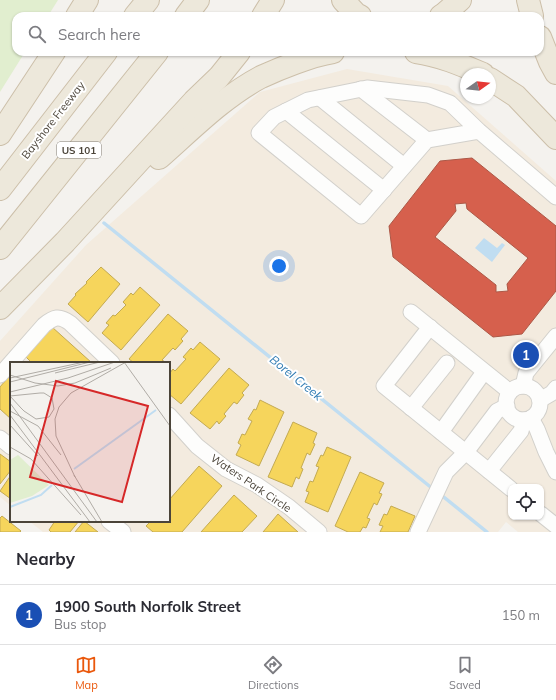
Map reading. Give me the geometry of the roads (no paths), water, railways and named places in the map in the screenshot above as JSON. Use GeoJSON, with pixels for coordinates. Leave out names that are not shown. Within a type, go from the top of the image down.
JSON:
{"type":"FeatureCollection","features":[{"type":"Feature","properties":{"kind":"highway"},"geometry":{"type":"LineString","coordinates":[[80,12],[87,0]]}},
{"type":"Feature","properties":{"kind":"highway"},"geometry":{"type":"LineString","coordinates":[[128,12],[132,0]]}},
{"type":"Feature","properties":{"kind":"highway"},"geometry":{"type":"LineString","coordinates":[[138,12],[148,0]]}},
{"type":"Feature","properties":{"kind":"highway"},"geometry":{"type":"LineString","coordinates":[[189,12],[198,0]]}},
{"type":"Feature","properties":{"kind":"highway"},"geometry":{"type":"LineString","coordinates":[[266,12],[273,0]]}},
{"type":"Feature","properties":{"kind":"highway"},"geometry":{"type":"LineString","coordinates":[[343,0],[354,12]]}},
{"type":"Feature","properties":{"kind":"highway"},"geometry":{"type":"LineString","coordinates":[[446,12],[460,0]]}},
{"type":"Feature","properties":{"kind":"highway"},"geometry":{"type":"LineString","coordinates":[[528,0],[531,12]]}},
{"type":"Feature","properties":{"kind":"highway"},"geometry":{"type":"LineString","coordinates":[[544,47],[556,73]]}},
{"type":"Feature","properties":{"kind":"highway"},"geometry":{"type":"LineString","coordinates":[[0,134],[51,56]]}},
{"type":"Feature","properties":{"kind":"highway","name":"Bayshore Freeway"},"geometry":{"type":"LineString","coordinates":[[0,188],[103,56]]}},
{"type":"Feature","properties":{"kind":"highway","name":"US 101"},"geometry":{"type":"LineString","coordinates":[[0,248],[154,56]]}},
{"type":"Feature","properties":{"kind":"highway"},"geometry":{"type":"LineString","coordinates":[[0,308],[200,109],[219,77],[236,56]]}},
{"type":"Feature","properties":{"kind":"highway"},"geometry":{"type":"LineString","coordinates":[[200,109],[236,93],[261,78],[313,56]]}},
{"type":"Feature","properties":{"kind":"highway"},"geometry":{"type":"LineString","coordinates":[[432,56],[467,68]]}},
{"type":"Feature","properties":{"kind":"highway"},"geometry":{"type":"LineString","coordinates":[[496,82],[516,96],[556,138]]}},
{"type":"Feature","properties":{"kind":"street"},"geometry":{"type":"LineString","coordinates":[[479,131],[427,140],[361,216],[259,134],[274,117],[308,100],[367,88],[428,95],[450,103],[479,131],[556,197]]}},
{"type":"Feature","properties":{"kind":"street"},"geometry":{"type":"LineString","coordinates":[[361,89],[427,140]]}},
{"type":"Feature","properties":{"kind":"street"},"geometry":{"type":"LineString","coordinates":[[320,98],[404,166]]}},
{"type":"Feature","properties":{"kind":"street"},"geometry":{"type":"LineString","coordinates":[[286,111],[384,190]]}},
{"type":"Feature","properties":{"kind":"street"},"geometry":{"type":"LineString","coordinates":[[411,312],[513,395]]}},
{"type":"Feature","properties":{"kind":"street"},"geometry":{"type":"LineString","coordinates":[[11,362],[51,319],[63,318],[111,362]]}},
{"type":"Feature","properties":{"kind":"street"},"geometry":{"type":"LineString","coordinates":[[430,328],[384,386],[508,487]]}},
{"type":"Feature","properties":{"kind":"street"},"geometry":{"type":"LineString","coordinates":[[425,526],[446,472],[466,452],[497,411],[513,395],[526,374],[556,336]]}},
{"type":"Feature","properties":{"kind":"street"},"geometry":{"type":"LineString","coordinates":[[411,408],[447,363]]}},
{"type":"Feature","properties":{"kind":"street"},"geometry":{"type":"LineString","coordinates":[[0,375],[10,364]]}},
{"type":"Feature","properties":{"kind":"street"},"geometry":{"type":"LineString","coordinates":[[441,432],[484,372]]}},
{"type":"Feature","properties":{"kind":"street"},"geometry":{"type":"LineString","coordinates":[[529,387],[534,390],[538,394],[540,400],[540,407],[536,414],[527,419],[518,419],[513,416],[509,412],[513,395],[529,387]]}},
{"type":"Feature","properties":{"kind":"street"},"geometry":{"type":"LineString","coordinates":[[540,400],[552,393],[556,388]]}},
{"type":"Feature","properties":{"kind":"street","name":"Waters Park Circle"},"geometry":{"type":"LineString","coordinates":[[170,416],[197,446],[226,469],[257,485],[319,532]]}},
{"type":"Feature","properties":{"kind":"street"},"geometry":{"type":"LineString","coordinates":[[489,471],[521,431],[527,419]]}},
{"type":"Feature","properties":{"kind":"street"},"geometry":{"type":"LineString","coordinates":[[527,419],[538,429],[546,452],[556,472]]}},
{"type":"Feature","properties":{"kind":"street"},"geometry":{"type":"LineString","coordinates":[[0,438],[10,446]]}},
{"type":"Feature","properties":{"kind":"street"},"geometry":{"type":"LineString","coordinates":[[544,516],[556,526]]}},
{"type":"Feature","properties":{"kind":"street"},"geometry":{"type":"LineString","coordinates":[[110,522],[123,532]]}},
{"type":"Feature","properties":{"kind":"water"},"geometry":{"type":"Polygon","coordinates":[[[484,238],[497,248],[502,243],[505,245],[492,262],[475,248],[484,238]]]}},
{"type":"Feature","properties":{"kind":"waterway","name":"Borel Creek"},"geometry":{"type":"LineString","coordinates":[[104,223],[433,489]]}},
{"type":"Feature","properties":{"kind":"waterway","name":"Borel Creek"},"geometry":{"type":"LineString","coordinates":[[440,494],[487,532]]}},
{"type":"Feature","properties":{"kind":"place","name":"1900 South Norfolk Street"},"geometry":{"type":"Point","coordinates":[526,355]}}]}
